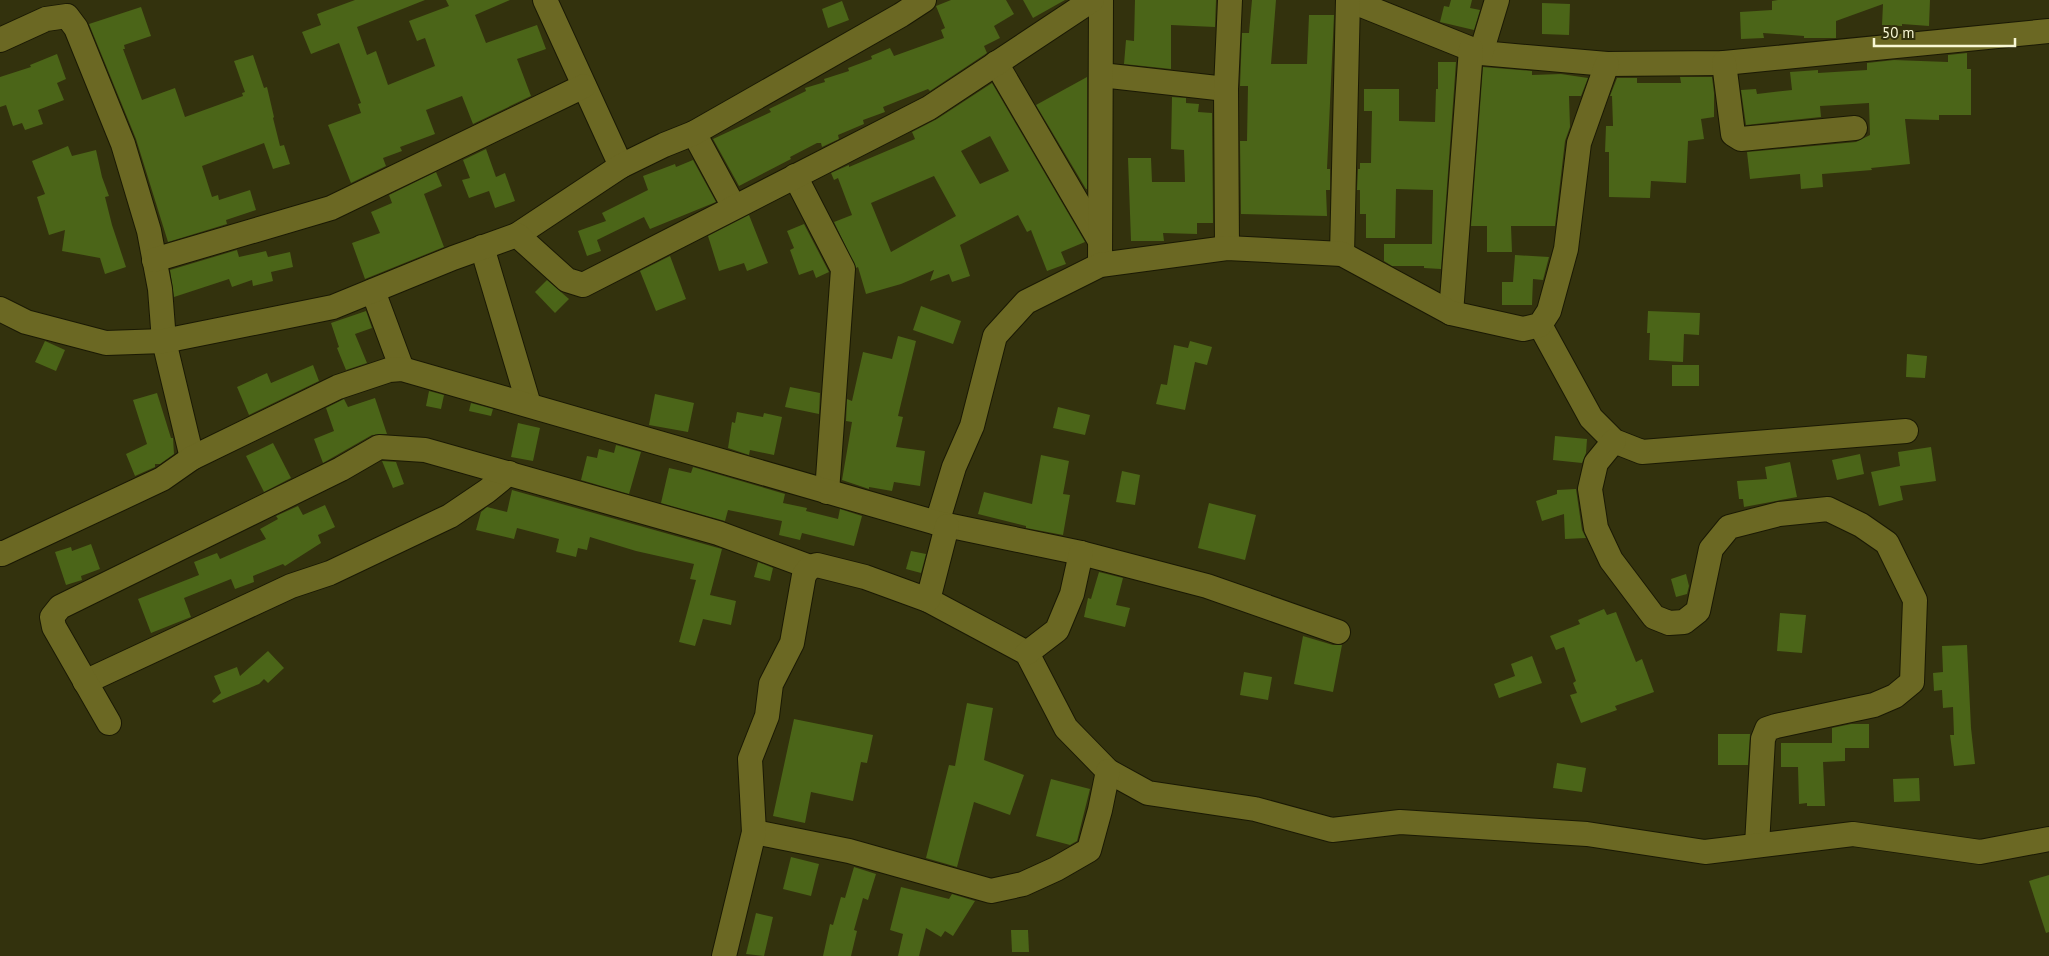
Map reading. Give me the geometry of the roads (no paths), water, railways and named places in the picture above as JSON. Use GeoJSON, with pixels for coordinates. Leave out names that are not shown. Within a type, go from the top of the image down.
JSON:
{"type":"FeatureCollection","features":[{"type":"Feature","properties":{"kind":"street"},"geometry":{"type":"LineString","coordinates":[[545,0],[621,166]]}},
{"type":"Feature","properties":{"kind":"street"},"geometry":{"type":"LineString","coordinates":[[0,309],[26,322],[106,343],[164,341],[332,308],[482,247],[517,235],[621,166],[694,133],[893,20],[924,0]]}},
{"type":"Feature","properties":{"kind":"street"},"geometry":{"type":"LineString","coordinates":[[517,235],[567,280],[583,285],[929,108],[1092,0]]}},
{"type":"Feature","properties":{"kind":"street"},"geometry":{"type":"LineString","coordinates":[[1100,265],[1101,0]]}},
{"type":"Feature","properties":{"kind":"street"},"geometry":{"type":"LineString","coordinates":[[1227,248],[1226,89],[1230,0]]}},
{"type":"Feature","properties":{"kind":"street"},"geometry":{"type":"LineString","coordinates":[[1342,254],[1349,0],[1476,51],[1607,64],[1724,63],[2049,31]]}},
{"type":"Feature","properties":{"kind":"street"},"geometry":{"type":"LineString","coordinates":[[1451,314],[1476,51],[1497,0]]}},
{"type":"Feature","properties":{"kind":"street"},"geometry":{"type":"LineString","coordinates":[[0,40],[46,19],[67,16],[76,28],[123,144],[149,231],[160,290],[164,341],[192,458]]}},
{"type":"Feature","properties":{"kind":"street"},"geometry":{"type":"LineString","coordinates":[[996,63],[1100,241]]}},
{"type":"Feature","properties":{"kind":"street"},"geometry":{"type":"LineString","coordinates":[[1724,63],[1733,134],[1741,139],[1855,128]]}},
{"type":"Feature","properties":{"kind":"street"},"geometry":{"type":"LineString","coordinates":[[928,600],[954,467],[972,426],[995,336],[1026,302],[1100,265],[1227,248],[1342,254],[1451,314],[1523,329],[1540,325],[1549,311],[1566,250],[1579,143],[1607,64]]}},
{"type":"Feature","properties":{"kind":"street"},"geometry":{"type":"LineString","coordinates":[[1101,75],[1226,89]]}},
{"type":"Feature","properties":{"kind":"street"},"geometry":{"type":"LineString","coordinates":[[154,260],[330,208],[584,86]]}},
{"type":"Feature","properties":{"kind":"street"},"geometry":{"type":"LineString","coordinates":[[694,133],[734,208]]}},
{"type":"Feature","properties":{"kind":"street"},"geometry":{"type":"LineString","coordinates":[[795,176],[843,269],[826,492]]}},
{"type":"Feature","properties":{"kind":"street"},"geometry":{"type":"LineString","coordinates":[[482,247],[529,405]]}},
{"type":"Feature","properties":{"kind":"street"},"geometry":{"type":"LineString","coordinates":[[373,291],[402,369]]}},
{"type":"Feature","properties":{"kind":"street"},"geometry":{"type":"LineString","coordinates":[[1540,325],[1591,418],[1614,441],[1642,452],[1906,431]]}},
{"type":"Feature","properties":{"kind":"street"},"geometry":{"type":"LineString","coordinates":[[0,553],[2,554],[162,479],[192,458],[338,388],[389,370],[402,369],[942,525],[1082,553],[1207,586],[1338,632]]}},
{"type":"Feature","properties":{"kind":"street"},"geometry":{"type":"LineString","coordinates":[[1614,441],[1596,463],[1590,489],[1596,528],[1611,560],[1654,618],[1669,623],[1684,622],[1698,610],[1711,549],[1729,527],[1779,514],[1828,509],[1861,525],[1887,543],[1915,600],[1912,682],[1895,696],[1874,705],[1767,729],[1763,739],[1756,846]]}},
{"type":"Feature","properties":{"kind":"street"},"geometry":{"type":"LineString","coordinates":[[109,723],[54,626],[52,617],[60,607],[341,469],[379,447],[425,450],[509,473],[718,533],[810,567],[817,565],[865,576],[928,600],[1026,653],[1066,728],[1108,771],[1148,793],[1254,810],[1332,830],[1400,822],[1587,834],[1705,852],[1853,834],[1980,852],[2049,839]]}},
{"type":"Feature","properties":{"kind":"street"},"geometry":{"type":"LineString","coordinates":[[85,682],[291,586],[330,573],[450,516],[488,491],[509,473]]}},
{"type":"Feature","properties":{"kind":"street"},"geometry":{"type":"LineString","coordinates":[[1026,653],[1057,630],[1072,594],[1082,553]]}},
{"type":"Feature","properties":{"kind":"street"},"geometry":{"type":"LineString","coordinates":[[724,956],[754,832],[750,759],[767,716],[771,684],[792,643],[804,575],[810,567]]}},
{"type":"Feature","properties":{"kind":"street"},"geometry":{"type":"LineString","coordinates":[[754,832],[848,851],[991,892],[1023,884],[1056,869],[1089,850],[1108,771]]}}]}
